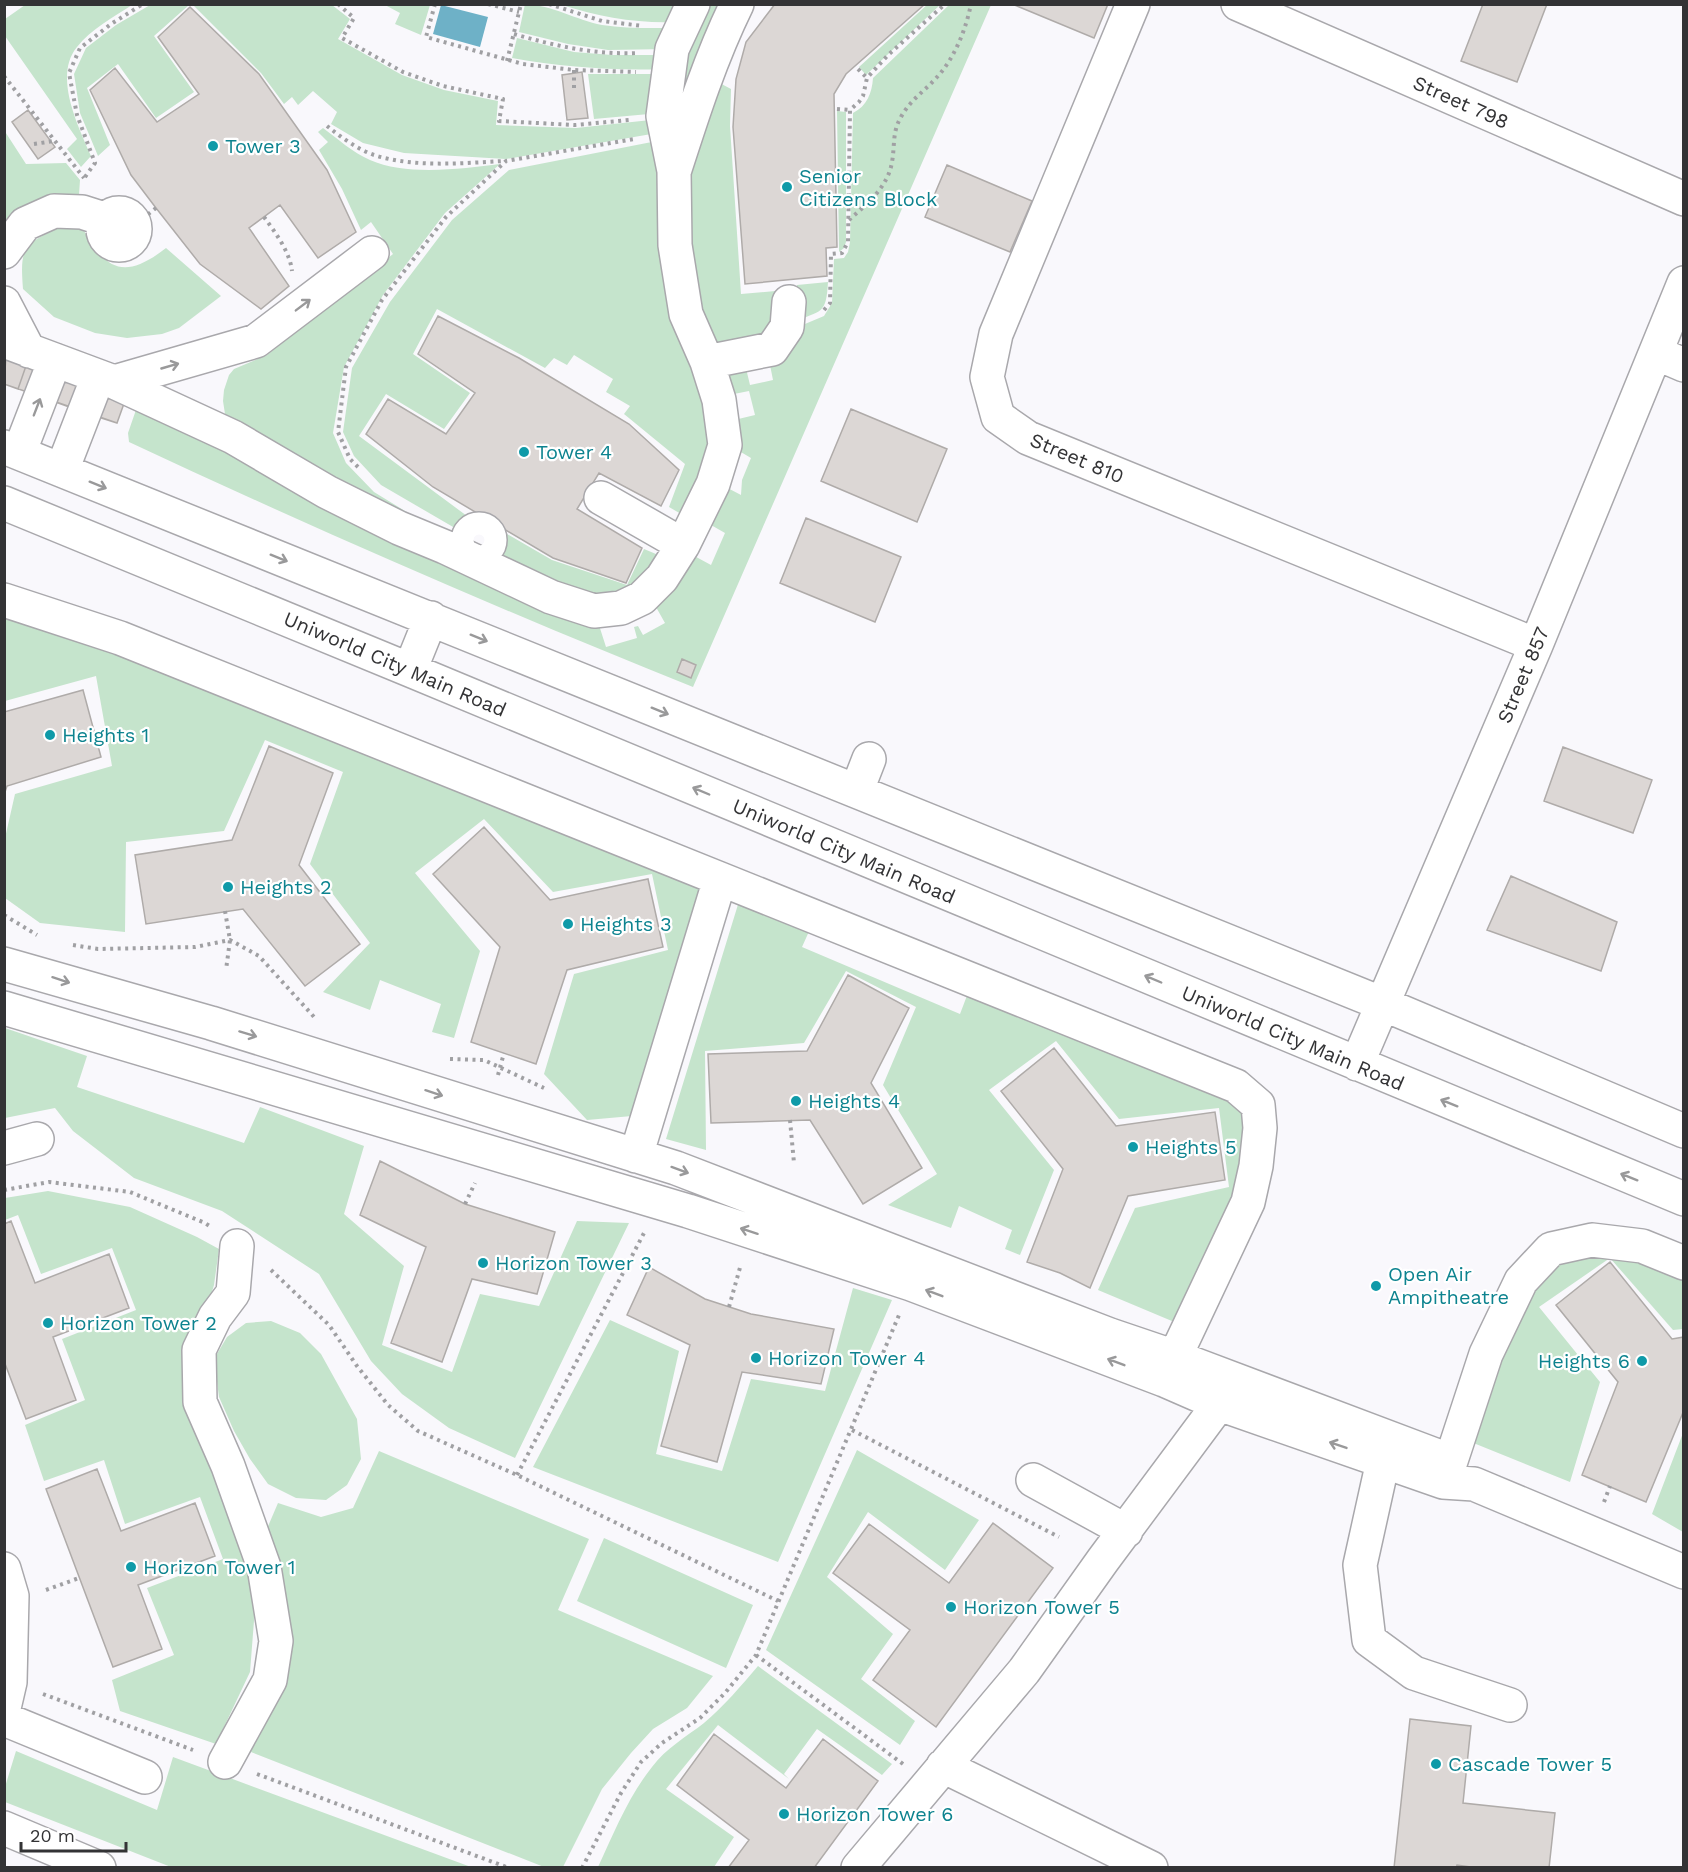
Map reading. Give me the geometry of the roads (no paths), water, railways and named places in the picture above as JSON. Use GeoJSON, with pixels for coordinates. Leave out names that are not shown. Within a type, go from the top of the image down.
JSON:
{"type":"FeatureCollection","features":[{"type":"Feature","properties":{"kind":"street"},"geometry":{"type":"LineString","coordinates":[[675,171],[694,110],[737,4]]}},
{"type":"Feature","properties":{"kind":"street","name":"Street 810"},"geometry":{"type":"LineString","coordinates":[[1133,4],[996,334],[987,377],[998,417],[1028,438],[1536,645]]}},
{"type":"Feature","properties":{"kind":"street","name":"Street 798"},"geometry":{"type":"LineString","coordinates":[[1238,4],[1683,199]]}},
{"type":"Feature","properties":{"kind":"street"},"geometry":{"type":"LineString","coordinates":[[29,351],[106,379],[233,437],[327,492],[389,523],[473,555],[551,597],[594,611],[621,608],[642,598],[662,578],[683,545],[713,484],[725,445],[718,400],[707,362],[686,314],[675,245],[675,171],[665,125],[679,39]]}},
{"type":"Feature","properties":{"kind":"street"},"geometry":{"type":"LineString","coordinates":[[4,252],[25,224],[54,211],[94,216]]}},
{"type":"Feature","properties":{"kind":"street"},"geometry":{"type":"LineString","coordinates":[[62,470],[106,379],[256,341],[372,253]]}},
{"type":"Feature","properties":{"kind":"street","name":"Street 857"},"geometry":{"type":"LineString","coordinates":[[1357,1064],[1536,645],[1670,359],[1683,283]]}},
{"type":"Feature","properties":{"kind":"street"},"geometry":{"type":"LineString","coordinates":[[707,362],[772,349],[787,327],[789,302]]}},
{"type":"Feature","properties":{"kind":"street"},"geometry":{"type":"LineString","coordinates":[[4,303],[29,351],[12,450],[1383,1004],[1683,1131]]}},
{"type":"Feature","properties":{"kind":"street"},"geometry":{"type":"LineString","coordinates":[[601,498],[683,545]]}},
{"type":"Feature","properties":{"kind":"street","name":"Uniworld City Main Road"},"geometry":{"type":"LineString","coordinates":[[4,503],[1683,1199]]}},
{"type":"Feature","properties":{"kind":"street"},"geometry":{"type":"LineString","coordinates":[[4,600],[120,638],[1236,1086],[1258,1105],[1260,1128],[1256,1166],[1248,1202],[1169,1368]]}},
{"type":"Feature","properties":{"kind":"street"},"geometry":{"type":"LineString","coordinates":[[410,670],[431,618]]}},
{"type":"Feature","properties":{"kind":"street"},"geometry":{"type":"LineString","coordinates":[[857,790],[869,759]]}},
{"type":"Feature","properties":{"kind":"street"},"geometry":{"type":"LineString","coordinates":[[636,1156],[720,879]]}},
{"type":"Feature","properties":{"kind":"street"},"geometry":{"type":"LineString","coordinates":[[4,964],[222,1026],[676,1168],[1099,1331],[1169,1368],[1220,1404],[1383,1461],[1456,1475]]}},
{"type":"Feature","properties":{"kind":"street"},"geometry":{"type":"LineString","coordinates":[[4,1008],[660,1203],[1169,1368],[1456,1475],[1683,1572]]}},
{"type":"Feature","properties":{"kind":"street"},"geometry":{"type":"LineString","coordinates":[[4,1148],[37,1139]]}},
{"type":"Feature","properties":{"kind":"street"},"geometry":{"type":"LineString","coordinates":[[1456,1475],[1486,1354],[1521,1281],[1551,1249],[1592,1240],[1642,1246],[1683,1263]]}},
{"type":"Feature","properties":{"kind":"street"},"geometry":{"type":"LineString","coordinates":[[225,1762],[270,1680],[276,1641],[264,1568],[228,1466],[200,1402],[199,1350],[215,1317],[233,1293],[237,1246]]}},
{"type":"Feature","properties":{"kind":"street"},"geometry":{"type":"LineString","coordinates":[[858,1868],[1024,1671],[1103,1560],[1220,1404]]}},
{"type":"Feature","properties":{"kind":"street"},"geometry":{"type":"LineString","coordinates":[[1383,1461],[1360,1565],[1370,1640],[1414,1673],[1510,1705]]}},
{"type":"Feature","properties":{"kind":"street"},"geometry":{"type":"LineString","coordinates":[[1033,1480],[1126,1531]]}},
{"type":"Feature","properties":{"kind":"street"},"geometry":{"type":"LineString","coordinates":[[4,1569],[12,1596],[10,1682],[4,1707]]}},
{"type":"Feature","properties":{"kind":"street"},"geometry":{"type":"LineString","coordinates":[[4,1719],[145,1777]]}},
{"type":"Feature","properties":{"kind":"street"},"geometry":{"type":"LineString","coordinates":[[936,1774],[1151,1868]]}},
{"type":"Feature","properties":{"kind":"street"},"geometry":{"type":"LineString","coordinates":[[4,1828],[99,1868]]}},
{"type":"Feature","properties":{"kind":"water"},"geometry":{"type":"Polygon","coordinates":[[[441,5],[488,17],[480,47],[433,34],[441,5]]]}},
{"type":"Feature","properties":{"kind":"place","name":"Tower 3"},"geometry":{"type":"Point","coordinates":[213,146]}},
{"type":"Feature","properties":{"kind":"place","name":"Senior Citizens Block"},"geometry":{"type":"Point","coordinates":[787,187]}},
{"type":"Feature","properties":{"kind":"place","name":"Tower 4"},"geometry":{"type":"Point","coordinates":[524,452]}},
{"type":"Feature","properties":{"kind":"place","name":"Heights 1"},"geometry":{"type":"Point","coordinates":[50,735]}},
{"type":"Feature","properties":{"kind":"place","name":"Heights 2"},"geometry":{"type":"Point","coordinates":[228,887]}},
{"type":"Feature","properties":{"kind":"place","name":"Heights 3"},"geometry":{"type":"Point","coordinates":[568,924]}},
{"type":"Feature","properties":{"kind":"place","name":"Heights 4"},"geometry":{"type":"Point","coordinates":[796,1101]}},
{"type":"Feature","properties":{"kind":"place","name":"Heights 5"},"geometry":{"type":"Point","coordinates":[1133,1147]}},
{"type":"Feature","properties":{"kind":"place","name":"Horizon Tower 3"},"geometry":{"type":"Point","coordinates":[483,1263]}},
{"type":"Feature","properties":{"kind":"place","name":"Open Air Ampitheatre"},"geometry":{"type":"Point","coordinates":[1376,1286]}},
{"type":"Feature","properties":{"kind":"place","name":"Horizon Tower 2"},"geometry":{"type":"Point","coordinates":[48,1323]}},
{"type":"Feature","properties":{"kind":"place","name":"Horizon Tower 4"},"geometry":{"type":"Point","coordinates":[756,1358]}},
{"type":"Feature","properties":{"kind":"place","name":"Heights 6"},"geometry":{"type":"Point","coordinates":[1642,1361]}},
{"type":"Feature","properties":{"kind":"place","name":"Horizon Tower 1"},"geometry":{"type":"Point","coordinates":[131,1567]}},
{"type":"Feature","properties":{"kind":"place","name":"Horizon Tower 5"},"geometry":{"type":"Point","coordinates":[951,1607]}},
{"type":"Feature","properties":{"kind":"place","name":"Cascade Tower 5"},"geometry":{"type":"Point","coordinates":[1436,1764]}},
{"type":"Feature","properties":{"kind":"place","name":"Horizon Tower 6"},"geometry":{"type":"Point","coordinates":[784,1814]}}]}
